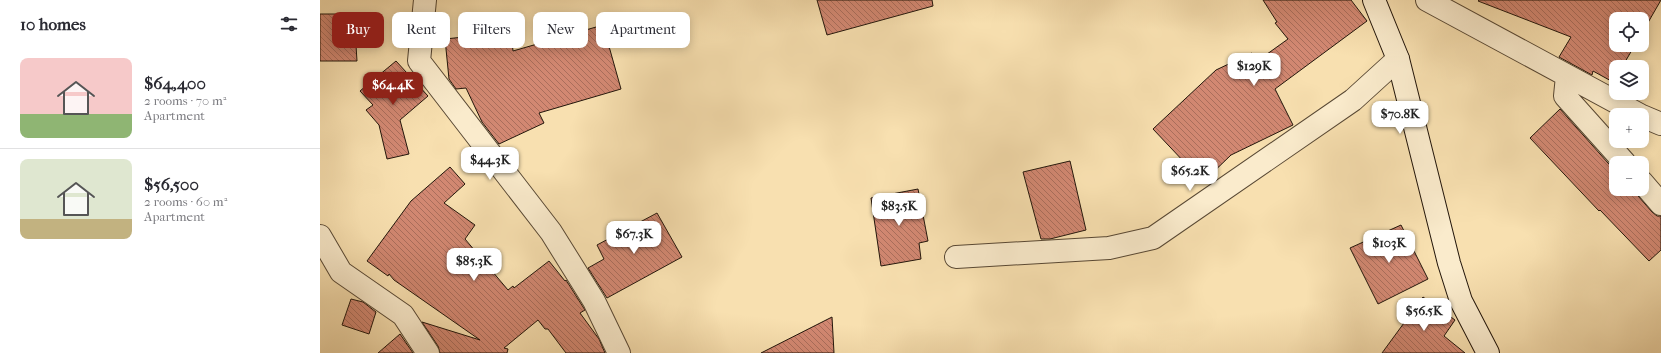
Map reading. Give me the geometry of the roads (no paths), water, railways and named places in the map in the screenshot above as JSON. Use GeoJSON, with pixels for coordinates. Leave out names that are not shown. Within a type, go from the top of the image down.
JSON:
{"type":"FeatureCollection","features":[{"type":"Feature","properties":{"kind":"street"},"geometry":{"type":"LineString","coordinates":[[425,0],[418,62],[550,232],[594,301],[619,353]]}},
{"type":"Feature","properties":{"kind":"street"},"geometry":{"type":"LineString","coordinates":[[1374,0],[1398,59],[1449,263],[1461,301],[1488,353]]}},
{"type":"Feature","properties":{"kind":"street"},"geometry":{"type":"LineString","coordinates":[[1427,0],[1626,108]]}},
{"type":"Feature","properties":{"kind":"street"},"geometry":{"type":"LineString","coordinates":[[956,257],[1109,248],[1153,238],[1353,100],[1398,59]]}},
{"type":"Feature","properties":{"kind":"street"},"geometry":{"type":"LineString","coordinates":[[1567,76],[1565,96],[1619,156]]}},
{"type":"Feature","properties":{"kind":"street"},"geometry":{"type":"LineString","coordinates":[[1649,119],[1661,124]]}},
{"type":"Feature","properties":{"kind":"street"},"geometry":{"type":"LineString","coordinates":[[1649,190],[1661,204]]}},
{"type":"Feature","properties":{"kind":"street"},"geometry":{"type":"LineString","coordinates":[[320,236],[331,271],[403,315],[428,353]]}}]}
